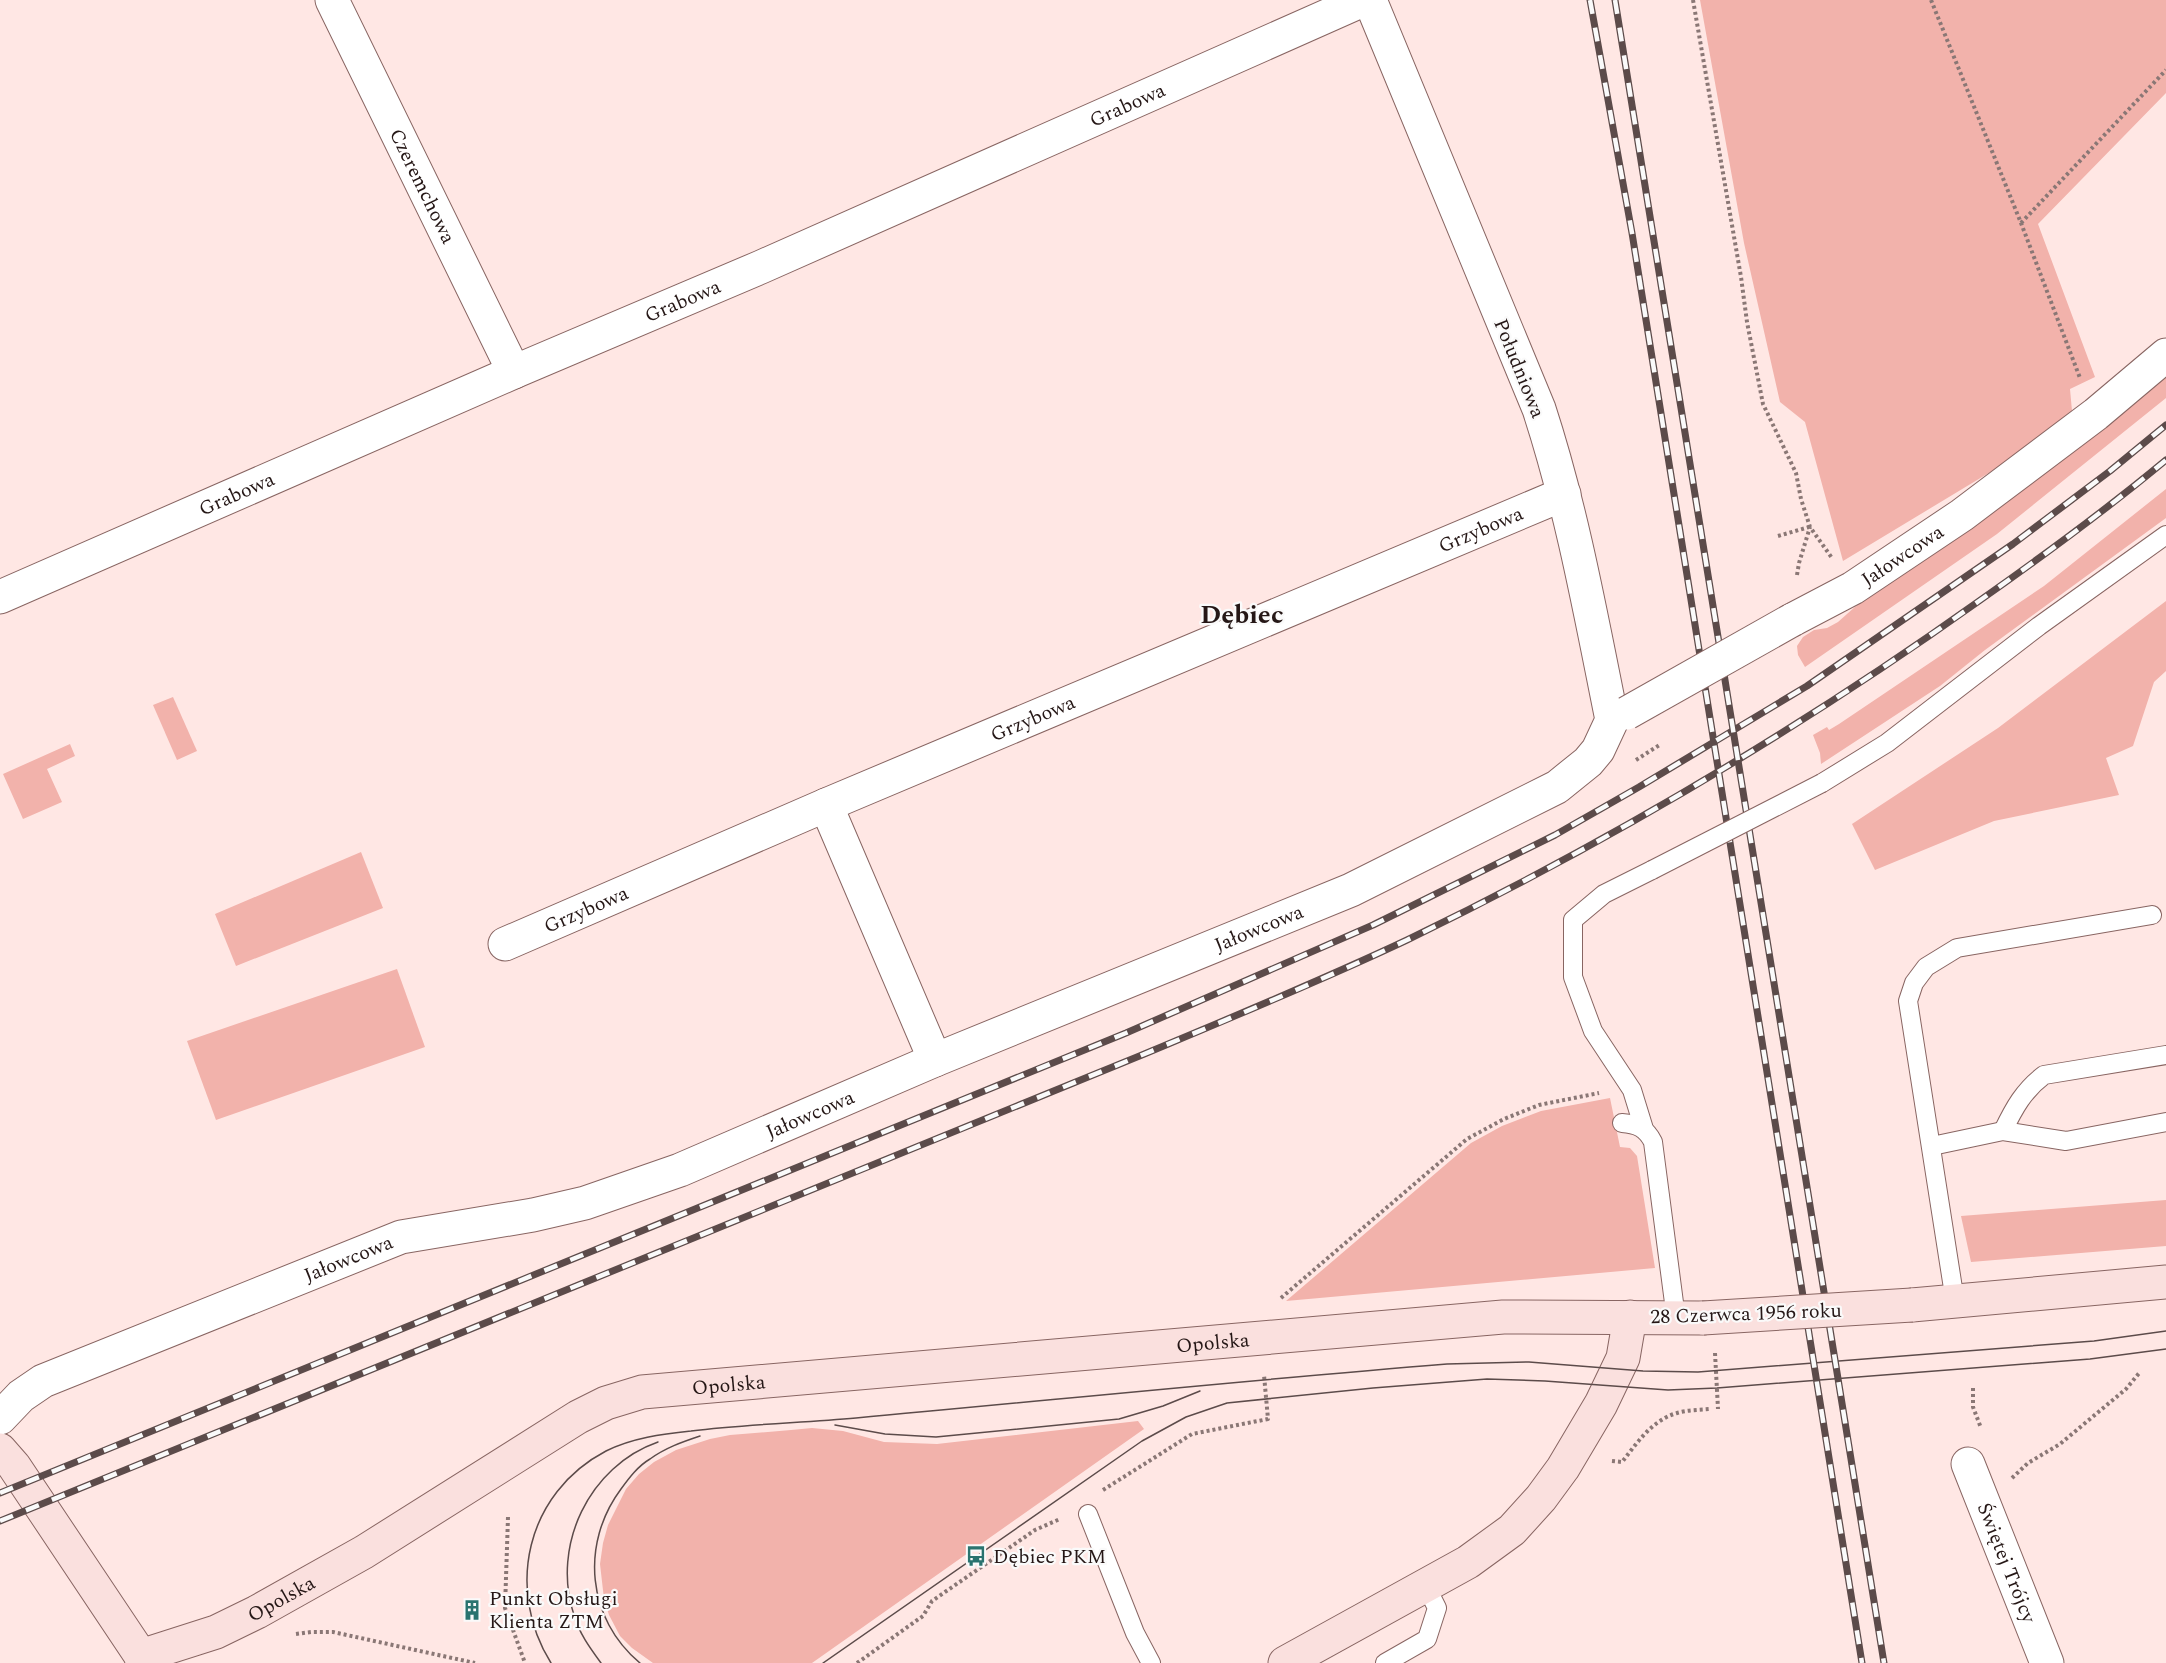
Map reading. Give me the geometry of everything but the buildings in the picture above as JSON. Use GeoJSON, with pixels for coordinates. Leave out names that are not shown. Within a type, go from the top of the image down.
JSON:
{"type":"FeatureCollection","features":[{"type":"Feature","properties":{"kind":"street","name":"Czeremchowa"},"geometry":{"type":"LineString","coordinates":[[332,0],[514,372]]}},
{"type":"Feature","properties":{"kind":"street","name":"Grabowa"},"geometry":{"type":"LineString","coordinates":[[0,597],[514,372],[761,267],[1363,0]]}},
{"type":"Feature","properties":{"kind":"street","name":"Południowa"},"geometry":{"type":"LineString","coordinates":[[1370,0],[1539,410],[1564,494],[1620,717]]}},
{"type":"Feature","properties":{"kind":"street","name":"Jałowcowa"},"geometry":{"type":"LineString","coordinates":[[0,1418],[32,1387],[401,1237],[574,1206],[680,1170],[935,1060],[1351,890],[1557,787],[1588,762],[1620,717],[1853,588],[1991,495],[2096,414],[2166,355]]}},
{"type":"Feature","properties":{"kind":"street","name":"Grzybowa"},"geometry":{"type":"LineString","coordinates":[[505,944],[826,805],[1564,494]]}},
{"type":"Feature","properties":{"kind":"street"},"geometry":{"type":"LineString","coordinates":[[826,805],[935,1060]]}},
{"type":"Feature","properties":{"kind":"street","name":"28 Czerwca 1956 roku"},"geometry":{"type":"LineString","coordinates":[[1285,1663],[1468,1562],[1512,1530],[1541,1497],[1573,1453],[1623,1358],[1630,1317],[1690,1318],[1912,1305],[2163,1284]]}},
{"type":"Feature","properties":{"kind":"street","name":"Opolska"},"geometry":{"type":"LineString","coordinates":[[0,1450],[14,1466],[142,1659],[216,1632],[257,1612],[364,1552],[578,1417],[606,1403],[642,1392],[1503,1317],[1630,1317]]}},
{"type":"Feature","properties":{"kind":"street","name":"Świętej Trójcy"},"geometry":{"type":"LineString","coordinates":[[1968,1464],[2047,1663]]}},
{"type":"Feature","properties":{"kind":"lane"},"geometry":{"type":"LineString","coordinates":[[1690,1318],[1653,1142],[1644,1129],[1632,1090],[1593,1031],[1574,977],[1573,920],[1604,894],[1822,783],[1887,742],[2039,626],[2166,536]]}},
{"type":"Feature","properties":{"kind":"lane"},"geometry":{"type":"LineString","coordinates":[[1955,1301],[1908,1001],[1914,983],[1926,967],[1957,948],[2152,915]]}},
{"type":"Feature","properties":{"kind":"lane"},"geometry":{"type":"LineString","coordinates":[[2003,1131],[2018,1101],[2031,1085],[2044,1075],[2166,1055]]}},
{"type":"Feature","properties":{"kind":"lane"},"geometry":{"type":"LineString","coordinates":[[1932,1146],[2003,1131],[2066,1141],[2166,1122]]}},
{"type":"Feature","properties":{"kind":"lane"},"geometry":{"type":"LineString","coordinates":[[1622,1123],[1638,1125],[1644,1129]]}},
{"type":"Feature","properties":{"kind":"lane"},"geometry":{"type":"LineString","coordinates":[[1085,1509],[1135,1633],[1151,1663]]}},
{"type":"Feature","properties":{"kind":"lane"},"geometry":{"type":"LineString","coordinates":[[1385,1663],[1427,1639],[1437,1608],[1426,1586]]}},
{"type":"Feature","properties":{"kind":"path"},"geometry":{"type":"LineString","coordinates":[[1693,0],[1763,404],[1796,472],[1801,499],[1810,527],[1853,588]]}},
{"type":"Feature","properties":{"kind":"path"},"geometry":{"type":"LineString","coordinates":[[1931,0],[2096,414]]}},
{"type":"Feature","properties":{"kind":"path"},"geometry":{"type":"LineString","coordinates":[[2021,223],[2166,70]]}},
{"type":"Feature","properties":{"kind":"path"},"geometry":{"type":"LineString","coordinates":[[1778,536],[1810,527]]}},
{"type":"Feature","properties":{"kind":"path"},"geometry":{"type":"LineString","coordinates":[[1650,751],[1661,744]]}},
{"type":"Feature","properties":{"kind":"path"},"geometry":{"type":"LineString","coordinates":[[1276,1302],[1467,1139],[1504,1119],[1539,1105],[1621,1088],[1632,1090]]}},
{"type":"Feature","properties":{"kind":"path"},"geometry":{"type":"LineString","coordinates":[[857,1663],[923,1616],[933,1601],[1035,1530],[1085,1509],[1192,1434],[1268,1419],[1263,1372]]}},
{"type":"Feature","properties":{"kind":"path"},"geometry":{"type":"LineString","coordinates":[[1983,1501],[2009,1481],[2028,1462],[2060,1444],[2126,1389],[2140,1372]]}},
{"type":"Feature","properties":{"kind":"path"},"geometry":{"type":"LineString","coordinates":[[1972,1388],[1973,1407]]}},
{"type":"Feature","properties":{"kind":"path"},"geometry":{"type":"LineString","coordinates":[[1573,1453],[1622,1462],[1648,1430],[1668,1416],[1679,1412],[1710,1409]]}},
{"type":"Feature","properties":{"kind":"path"},"geometry":{"type":"LineString","coordinates":[[508,1517],[505,1608],[525,1663]]}},
{"type":"Feature","properties":{"kind":"path"},"geometry":{"type":"LineString","coordinates":[[293,1635],[333,1632],[475,1663]]}},
{"type":"Feature","properties":{"kind":"shaded area"},"geometry":{"type":"Polygon","coordinates":[[[1700,0],[2166,0],[2166,93],[2038,224],[2095,377],[2070,389],[2072,411],[1997,468],[1843,561],[1805,422],[1780,402],[1744,243],[1700,0]]]}},
{"type":"Feature","properties":{"kind":"shaded area"},"geometry":{"type":"Polygon","coordinates":[[[2166,369],[2166,398],[1997,534],[1805,667],[1798,655],[1797,646],[1803,637],[1814,630],[1827,628],[1838,622],[1856,606],[1916,565],[2166,369]]]}},
{"type":"Feature","properties":{"kind":"shaded area"},"geometry":{"type":"Polygon","coordinates":[[[2166,489],[2166,518],[1985,650],[1940,686],[1821,764],[1820,753],[1813,735],[1827,727],[1829,730],[1839,724],[2044,586],[2166,489]]]}},
{"type":"Feature","properties":{"kind":"shaded area"},"geometry":{"type":"Polygon","coordinates":[[[2166,601],[2166,671],[2154,682],[2133,746],[2106,758],[2119,795],[1994,821],[1875,870],[1852,824],[1998,728],[2166,601]]]}},
{"type":"Feature","properties":{"kind":"shaded area"},"geometry":{"type":"Polygon","coordinates":[[[173,697],[197,751],[177,760],[153,705],[173,697]]]}},
{"type":"Feature","properties":{"kind":"shaded area"},"geometry":{"type":"Polygon","coordinates":[[[70,744],[75,756],[47,769],[62,802],[23,819],[3,774],[70,744]]]}},
{"type":"Feature","properties":{"kind":"shaded area"},"geometry":{"type":"Polygon","coordinates":[[[361,852],[383,908],[236,966],[215,914],[361,852]]]}},
{"type":"Feature","properties":{"kind":"shaded area"},"geometry":{"type":"Polygon","coordinates":[[[397,969],[425,1047],[216,1120],[187,1041],[397,969]]]}},
{"type":"Feature","properties":{"kind":"shaded area"},"geometry":{"type":"Polygon","coordinates":[[[1610,1098],[1620,1147],[1630,1148],[1637,1156],[1655,1268],[1286,1301],[1471,1143],[1502,1126],[1541,1111],[1610,1098]]]}},
{"type":"Feature","properties":{"kind":"shaded area"},"geometry":{"type":"Polygon","coordinates":[[[2166,1200],[2166,1246],[1971,1262],[1961,1216],[2166,1200]]]}},
{"type":"Feature","properties":{"kind":"shaded area"},"geometry":{"type":"Polygon","coordinates":[[[1138,1421],[1144,1429],[812,1663],[653,1663],[620,1636],[609,1615],[604,1599],[600,1564],[608,1525],[626,1489],[639,1474],[654,1462],[676,1450],[730,1435],[812,1428],[843,1431],[884,1442],[937,1444],[1138,1421]]]}},
{"type":"Feature","properties":{"kind":"tram line"},"geometry":{"type":"LineString","coordinates":[[551,1663],[537,1634],[529,1605],[527,1574],[531,1545],[541,1517],[557,1491],[579,1469],[606,1451],[647,1437],[732,1427],[856,1418],[1447,1364],[1529,1362],[1643,1371],[1698,1372],[2094,1341],[2166,1331]]}},
{"type":"Feature","properties":{"kind":"tram line"},"geometry":{"type":"LineString","coordinates":[[823,1663],[1142,1441],[1186,1417],[1227,1403],[1487,1379],[1668,1390],[1717,1388],[2090,1359],[2166,1349]]}},
{"type":"Feature","properties":{"kind":"tram line"},"geometry":{"type":"LineString","coordinates":[[835,1425],[885,1434],[936,1437],[1119,1419],[1163,1406],[1200,1391]]}},
{"type":"Feature","properties":{"kind":"tram line"},"geometry":{"type":"LineString","coordinates":[[640,1663],[622,1645],[609,1625],[600,1603],[595,1580],[595,1557],[599,1533],[608,1510],[621,1489],[638,1469],[662,1452],[700,1436]]}},
{"type":"Feature","properties":{"kind":"tram line"},"geometry":{"type":"LineString","coordinates":[[601,1663],[576,1622],[568,1589],[568,1562],[572,1536],[595,1489],[613,1469],[634,1453],[658,1442]]}},
{"type":"Feature","properties":{"kind":"railway"},"geometry":{"type":"LineString","coordinates":[[1590,0],[1632,233],[1862,1663]]}},
{"type":"Feature","properties":{"kind":"railway"},"geometry":{"type":"LineString","coordinates":[[1615,0],[1884,1663]]}},
{"type":"Feature","properties":{"kind":"railway"},"geometry":{"type":"LineString","coordinates":[[0,1493],[1126,1033],[1373,925],[1555,835],[1807,686],[2013,544],[2110,471],[2166,425]]}},
{"type":"Feature","properties":{"kind":"railway"},"geometry":{"type":"LineString","coordinates":[[0,1521],[1137,1057],[1407,940],[1482,903],[1628,824],[1841,695],[2003,584],[2097,515],[2166,460]]}},
{"type":"Feature","properties":{"kind":"place","name":"Dębiec PKM"},"geometry":{"type":"Point","coordinates":[976,1556]}},
{"type":"Feature","properties":{"kind":"place","name":"Punkt Obsługi Klienta ZTM"},"geometry":{"type":"Point","coordinates":[472,1610]}},
{"type":"Feature","properties":{"kind":"district","name":"Dębiec"},"geometry":{"type":"Point","coordinates":[1242,614]}}]}
